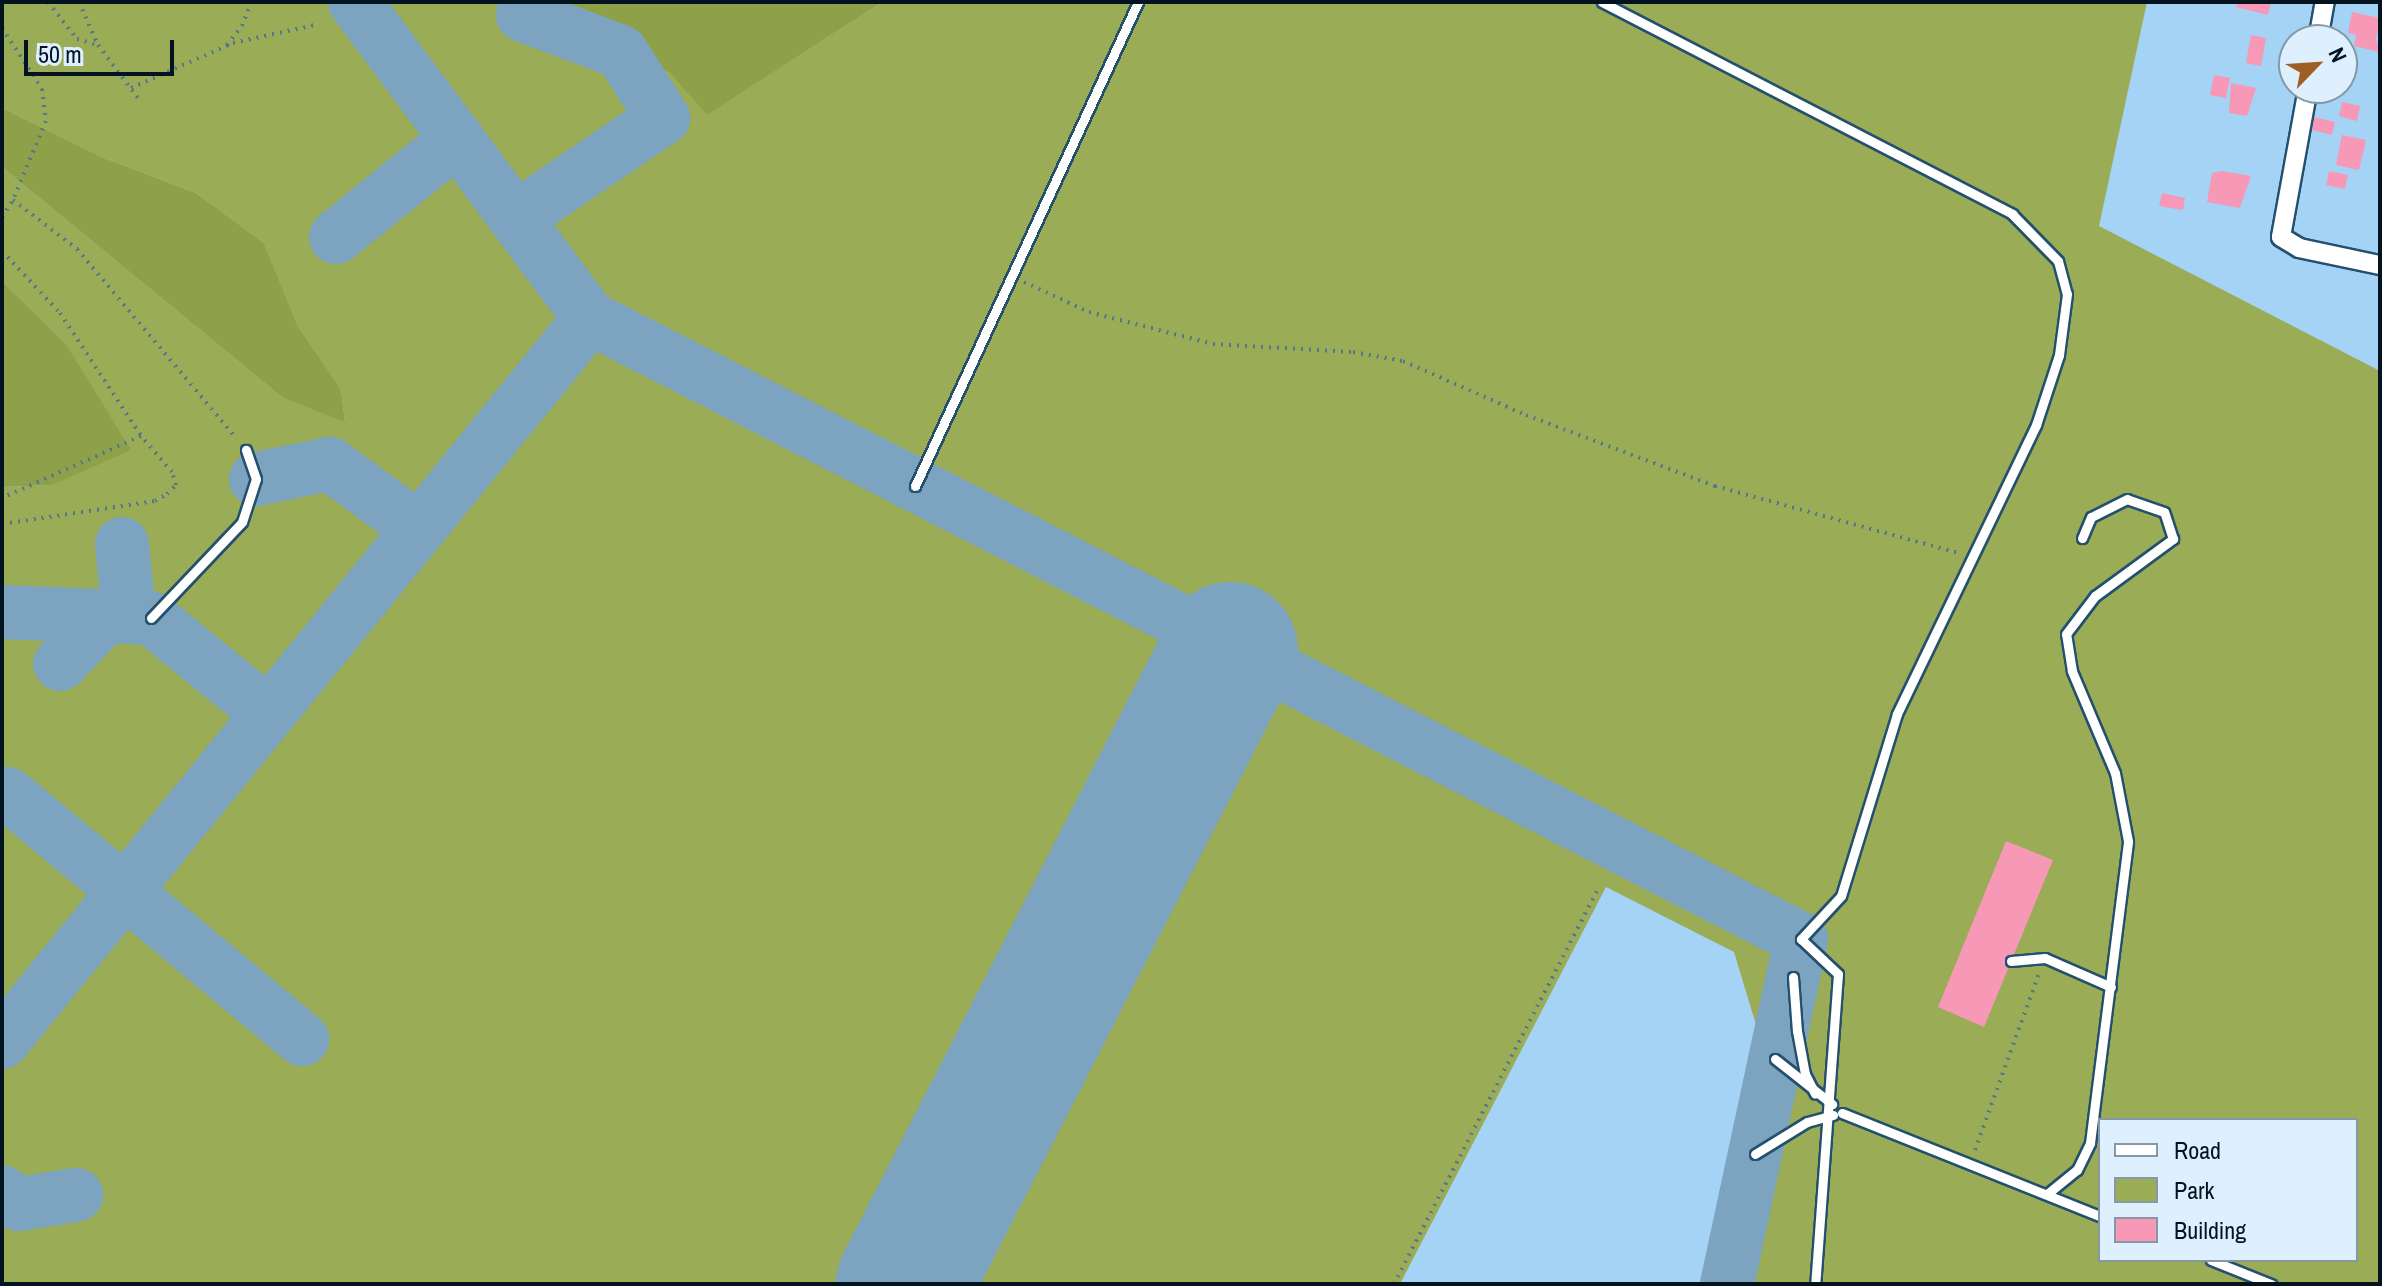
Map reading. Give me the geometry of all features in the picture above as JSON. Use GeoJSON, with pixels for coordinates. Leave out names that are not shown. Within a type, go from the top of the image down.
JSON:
{"type":"FeatureCollection","features":[{"type":"Feature","properties":{"kind":"street"},"geometry":{"type":"LineString","coordinates":[[2321,24],[2325,2]]}},
{"type":"Feature","properties":{"kind":"street"},"geometry":{"type":"LineString","coordinates":[[2305,104],[2281,237],[2299,248],[2380,265]]}},
{"type":"Feature","properties":{"kind":"lane"},"geometry":{"type":"LineString","coordinates":[[915,486],[1138,2]]}},
{"type":"Feature","properties":{"kind":"lane"},"geometry":{"type":"LineString","coordinates":[[1602,2],[2012,214],[2058,261],[2067,294],[2059,355],[2036,425],[1897,714],[1841,896],[1801,939],[1823,955],[1838,974],[1815,1284]]}},
{"type":"Feature","properties":{"kind":"lane"},"geometry":{"type":"LineString","coordinates":[[151,618],[242,522],[256,479],[246,450]]}},
{"type":"Feature","properties":{"kind":"lane"},"geometry":{"type":"LineString","coordinates":[[2047,1194],[2077,1170],[2090,1143],[2111,987],[2127,815],[2065,649],[2066,634],[2095,596],[2173,539],[2164,512],[2127,499],[2091,517],[2082,538]]}},
{"type":"Feature","properties":{"kind":"lane"},"geometry":{"type":"LineString","coordinates":[[2011,961],[2045,958],[2111,987]]}},
{"type":"Feature","properties":{"kind":"lane"},"geometry":{"type":"LineString","coordinates":[[1793,977],[1797,1031],[1805,1074],[1815,1094]]}},
{"type":"Feature","properties":{"kind":"lane"},"geometry":{"type":"LineString","coordinates":[[1775,1059],[1842,1113],[2098,1215]]}},
{"type":"Feature","properties":{"kind":"lane"},"geometry":{"type":"LineString","coordinates":[[1755,1154],[1807,1122],[1842,1113]]}},
{"type":"Feature","properties":{"kind":"lane"},"geometry":{"type":"LineString","coordinates":[[2216,1262],[2271,1284]]}},
{"type":"Feature","properties":{"kind":"path"},"geometry":{"type":"LineString","coordinates":[[48,2],[77,39],[98,45]]}},
{"type":"Feature","properties":{"kind":"path"},"geometry":{"type":"LineString","coordinates":[[79,2],[98,45],[138,98]]}},
{"type":"Feature","properties":{"kind":"path"},"geometry":{"type":"LineString","coordinates":[[225,47],[242,26],[251,2]]}},
{"type":"Feature","properties":{"kind":"path"},"geometry":{"type":"LineString","coordinates":[[131,88],[225,47],[319,24]]}},
{"type":"Feature","properties":{"kind":"path"},"geometry":{"type":"LineString","coordinates":[[2,28],[42,89],[46,121],[13,200],[2,217]]}},
{"type":"Feature","properties":{"kind":"path"},"geometry":{"type":"LineString","coordinates":[[13,200],[77,249],[246,450]]}},
{"type":"Feature","properties":{"kind":"path"},"geometry":{"type":"LineString","coordinates":[[2,251],[60,313],[141,436],[172,472],[176,485],[167,494],[141,504],[2,524]]}},
{"type":"Feature","properties":{"kind":"path"},"geometry":{"type":"LineString","coordinates":[[1012,276],[1089,312],[1213,344],[1353,352],[1403,361],[1526,415],[1715,486],[1973,556]]}},
{"type":"Feature","properties":{"kind":"path"},"geometry":{"type":"LineString","coordinates":[[2,498],[141,436]]}},
{"type":"Feature","properties":{"kind":"path"},"geometry":{"type":"LineString","coordinates":[[1394,1284],[1598,888]]}},
{"type":"Feature","properties":{"kind":"path"},"geometry":{"type":"LineString","coordinates":[[1971,1164],[2045,958]]}},
{"type":"Feature","properties":{"kind":"green space"},"geometry":{"type":"Polygon","coordinates":[[[2,2],[549,2],[670,73],[708,114],[882,2],[2147,2],[2099,226],[2380,371],[2380,1284],[1704,1284],[1757,1028],[1734,952],[1606,887],[1400,1284],[2,1284],[2,487],[52,485],[66,344],[2,281],[2,167],[283,398],[345,421],[341,389],[298,326],[264,243],[196,193],[104,158],[2,108],[2,2]]]}},
{"type":"Feature","properties":{"kind":"green space"},"geometry":{"type":"Polygon","coordinates":[[[549,2],[882,2],[707,115],[670,73],[549,2]]]}},
{"type":"Feature","properties":{"kind":"green space"},"geometry":{"type":"Polygon","coordinates":[[[2,108],[104,158],[196,193],[264,243],[298,326],[341,389],[345,422],[283,398],[2,167],[2,108]]]}},
{"type":"Feature","properties":{"kind":"green space"},"geometry":{"type":"Polygon","coordinates":[[[2,281],[66,344],[131,450],[52,485],[2,487],[2,281]]]}},
{"type":"Feature","properties":{"kind":"building"},"geometry":{"type":"Polygon","coordinates":[[[2237,2],[2271,2],[2268,15],[2236,7],[2237,2]]]}},
{"type":"Feature","properties":{"kind":"building"},"geometry":{"type":"Polygon","coordinates":[[[2352,12],[2380,18],[2376,39],[2380,52],[2358,47],[2358,24],[2350,24],[2352,12]]]}},
{"type":"Feature","properties":{"kind":"building"},"geometry":{"type":"Polygon","coordinates":[[[2251,35],[2266,38],[2261,66],[2246,63],[2251,35]]]}},
{"type":"Feature","properties":{"kind":"building"},"geometry":{"type":"Polygon","coordinates":[[[2214,75],[2230,78],[2226,98],[2210,95],[2214,75]]]}},
{"type":"Feature","properties":{"kind":"building"},"geometry":{"type":"Polygon","coordinates":[[[2231,83],[2256,88],[2247,116],[2229,113],[2231,83]]]}},
{"type":"Feature","properties":{"kind":"building"},"geometry":{"type":"Polygon","coordinates":[[[2342,104],[2360,106],[2357,121],[2339,116],[2342,104]]]}},
{"type":"Feature","properties":{"kind":"building"},"geometry":{"type":"Polygon","coordinates":[[[2314,117],[2335,122],[2332,135],[2312,130],[2314,117]]]}},
{"type":"Feature","properties":{"kind":"building"},"geometry":{"type":"Polygon","coordinates":[[[2342,135],[2366,140],[2359,170],[2336,165],[2342,135]]]}},
{"type":"Feature","properties":{"kind":"building"},"geometry":{"type":"Polygon","coordinates":[[[2222,171],[2251,176],[2240,208],[2207,202],[2212,173],[2222,171]]]}},
{"type":"Feature","properties":{"kind":"building"},"geometry":{"type":"Polygon","coordinates":[[[2329,171],[2348,175],[2345,189],[2326,185],[2329,171]]]}},
{"type":"Feature","properties":{"kind":"building"},"geometry":{"type":"Polygon","coordinates":[[[2162,193],[2185,198],[2183,210],[2159,206],[2162,193]]]}},
{"type":"Feature","properties":{"kind":"building"},"geometry":{"type":"Polygon","coordinates":[[[2006,841],[2053,860],[1984,1027],[1938,1007],[2006,841]]]}},
{"type":"Feature","properties":{"kind":"taxiway"},"geometry":{"type":"LineString","coordinates":[[355,2],[590,318],[1801,939],[1727,1284]]}},
{"type":"Feature","properties":{"kind":"taxiway"},"geometry":{"type":"LineString","coordinates":[[516,218],[663,118],[621,52],[523,15]]}},
{"type":"Feature","properties":{"kind":"taxiway"},"geometry":{"type":"LineString","coordinates":[[336,237],[457,139]]}},
{"type":"Feature","properties":{"kind":"taxiway"},"geometry":{"type":"LineString","coordinates":[[2,1042],[590,318]]}},
{"type":"Feature","properties":{"kind":"taxiway"},"geometry":{"type":"LineString","coordinates":[[256,479],[330,464],[419,529]]}},
{"type":"Feature","properties":{"kind":"taxiway"},"geometry":{"type":"LineString","coordinates":[[122,544],[129,617]]}},
{"type":"Feature","properties":{"kind":"taxiway"},"geometry":{"type":"LineString","coordinates":[[2,612],[151,618],[268,713]]}},
{"type":"Feature","properties":{"kind":"taxiway"},"geometry":{"type":"LineString","coordinates":[[60,664],[106,616]]}},
{"type":"Feature","properties":{"kind":"taxiway"},"geometry":{"type":"LineString","coordinates":[[8,794],[302,1039]]}},
{"type":"Feature","properties":{"kind":"taxiway"},"geometry":{"type":"LineString","coordinates":[[2,1192],[19,1204],[76,1195]]}},
{"type":"Feature","properties":{"kind":"runway"},"geometry":{"type":"LineString","coordinates":[[904,1284],[1230,650]]}}]}
